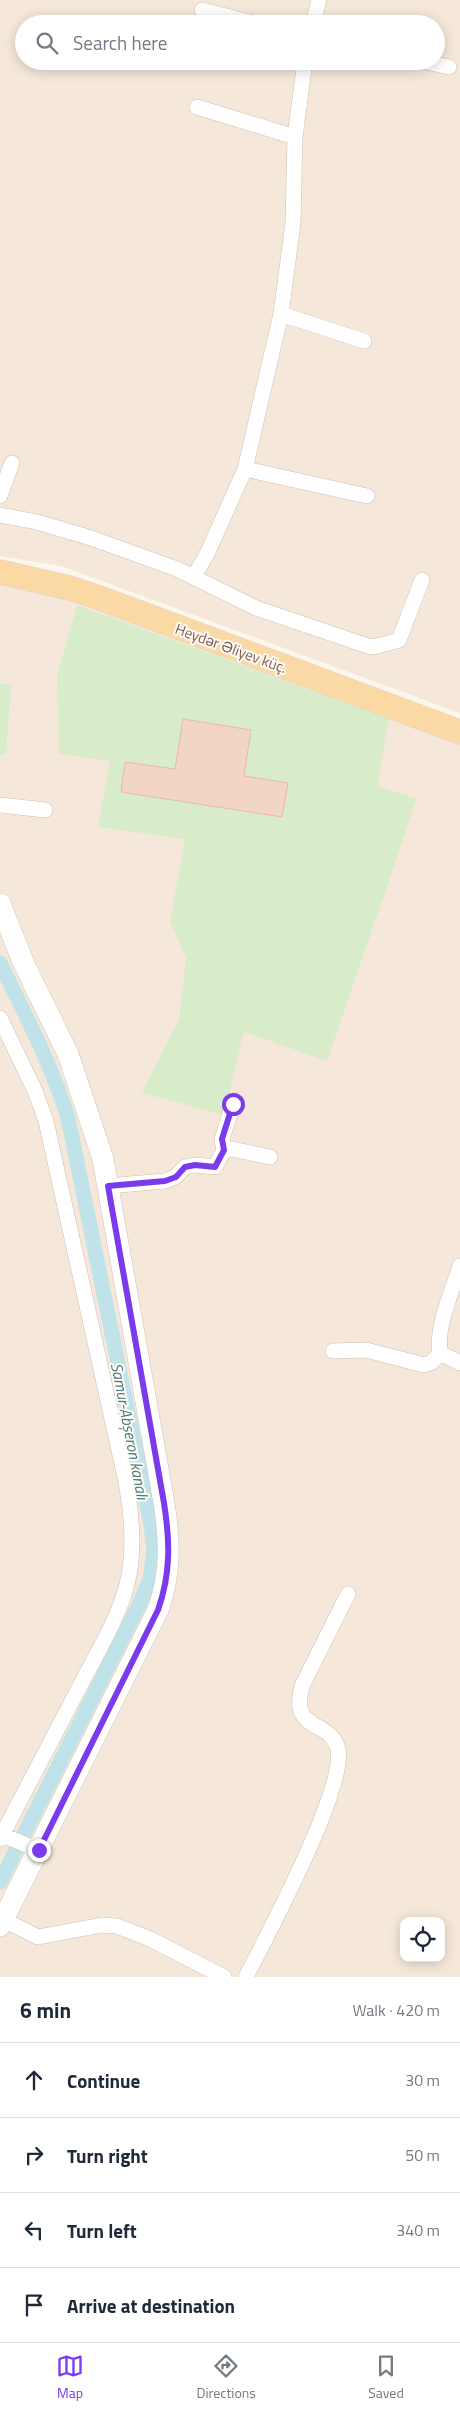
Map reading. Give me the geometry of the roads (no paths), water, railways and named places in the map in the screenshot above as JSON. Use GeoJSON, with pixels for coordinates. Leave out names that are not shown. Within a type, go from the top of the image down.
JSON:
{"type":"FeatureCollection","features":[{"type":"Feature","properties":{"kind":"main road","name":"Heydər Əliyev küç."},"geometry":{"type":"LineString","coordinates":[[0,560],[83,580],[460,718]]}},
{"type":"Feature","properties":{"kind":"main road","name":"Heydər Əliyev küç."},"geometry":{"type":"LineString","coordinates":[[0,572],[62,586],[97,597],[460,732]]}},
{"type":"Feature","properties":{"kind":"street"},"geometry":{"type":"LineString","coordinates":[[315,15],[319,0]]}},
{"type":"Feature","properties":{"kind":"street"},"geometry":{"type":"LineString","coordinates":[[202,10],[222,15]]}},
{"type":"Feature","properties":{"kind":"street"},"geometry":{"type":"LineString","coordinates":[[445,66],[449,67]]}},
{"type":"Feature","properties":{"kind":"street"},"geometry":{"type":"LineString","coordinates":[[194,576],[207,554],[245,469],[281,314],[293,223],[295,137],[304,70]]}},
{"type":"Feature","properties":{"kind":"street"},"geometry":{"type":"LineString","coordinates":[[197,107],[295,137]]}},
{"type":"Feature","properties":{"kind":"street"},"geometry":{"type":"LineString","coordinates":[[281,314],[364,340]]}},
{"type":"Feature","properties":{"kind":"street"},"geometry":{"type":"LineString","coordinates":[[0,496],[12,463]]}},
{"type":"Feature","properties":{"kind":"street"},"geometry":{"type":"LineString","coordinates":[[245,469],[367,496]]}},
{"type":"Feature","properties":{"kind":"street"},"geometry":{"type":"LineString","coordinates":[[0,515],[36,522],[91,538],[194,576],[256,608],[374,647],[399,640],[422,580]]}},
{"type":"Feature","properties":{"kind":"street"},"geometry":{"type":"LineString","coordinates":[[0,805],[45,810]]}},
{"type":"Feature","properties":{"kind":"street"},"geometry":{"type":"LineString","coordinates":[[0,904],[24,964],[68,1054],[91,1120],[108,1186],[164,1503],[169,1548],[168,1577],[158,1610],[2,1923],[38,1937],[102,1925],[117,1926],[144,1936],[224,1977]]}},
{"type":"Feature","properties":{"kind":"street"},"geometry":{"type":"LineString","coordinates":[[0,1018],[35,1091],[46,1121],[131,1510],[132,1540],[128,1583],[118,1608],[98,1651],[3,1829],[39,1850]]}},
{"type":"Feature","properties":{"kind":"street"},"geometry":{"type":"LineString","coordinates":[[108,1186],[165,1181],[176,1177],[185,1167],[195,1165],[215,1167],[224,1150],[222,1139],[233,1104]]}},
{"type":"Feature","properties":{"kind":"street"},"geometry":{"type":"LineString","coordinates":[[224,1150],[232,1149],[270,1157]]}},
{"type":"Feature","properties":{"kind":"street"},"geometry":{"type":"LineString","coordinates":[[333,1351],[366,1350],[424,1365],[432,1362],[440,1353],[439,1344],[445,1314],[460,1266]]}},
{"type":"Feature","properties":{"kind":"street"},"geometry":{"type":"LineString","coordinates":[[440,1353],[460,1363]]}},
{"type":"Feature","properties":{"kind":"street"},"geometry":{"type":"LineString","coordinates":[[246,1977],[302,1864],[334,1783],[338,1764],[338,1748],[332,1738],[302,1715],[298,1701],[302,1686],[348,1594]]}},
{"type":"Feature","properties":{"kind":"waterway","name":"Samur-Abşeron kanalı"},"geometry":{"type":"LineString","coordinates":[[0,963],[46,1058],[68,1118],[151,1525],[154,1550],[150,1579],[139,1605],[0,1882]]}}]}
